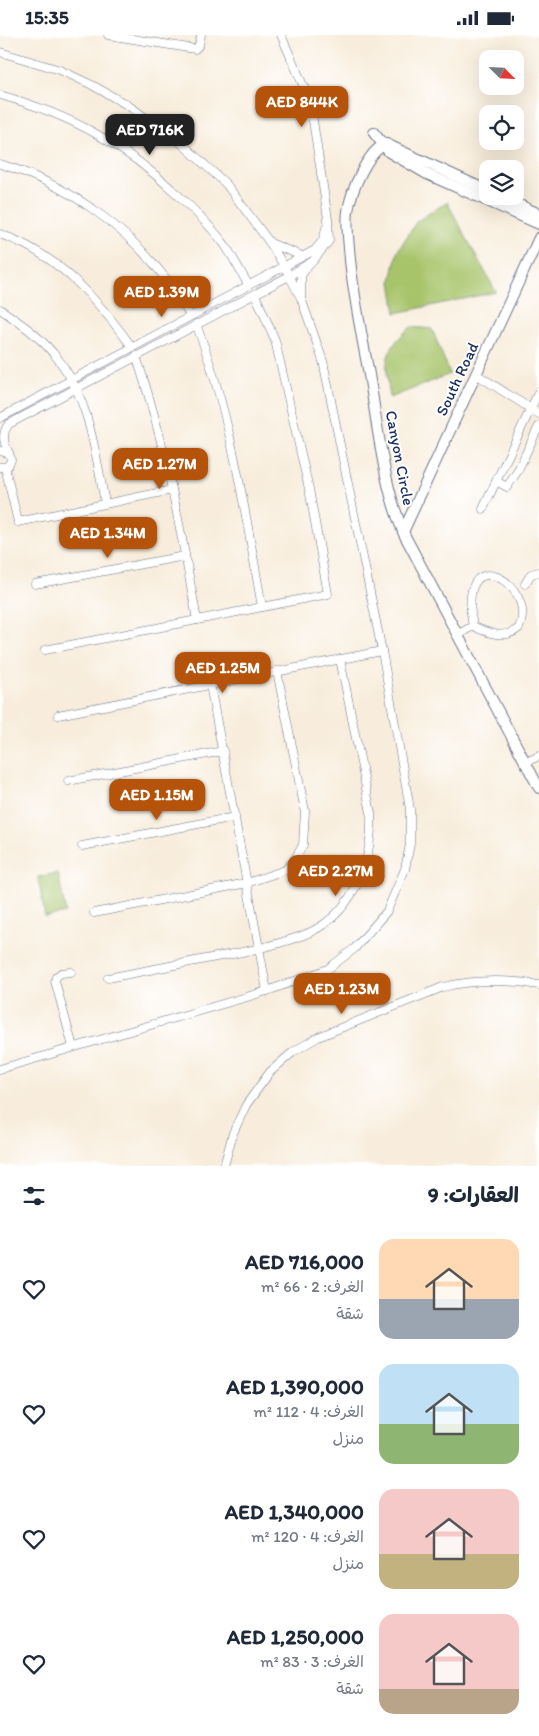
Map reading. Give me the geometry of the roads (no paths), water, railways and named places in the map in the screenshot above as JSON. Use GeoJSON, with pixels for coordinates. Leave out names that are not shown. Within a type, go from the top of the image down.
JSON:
{"type":"FeatureCollection","features":[{"type":"Feature","properties":{"kind":"main road"},"geometry":{"type":"LineString","coordinates":[[384,144],[479,187]]}},
{"type":"Feature","properties":{"kind":"main road"},"geometry":{"type":"LineString","coordinates":[[384,144],[389,152],[427,174],[539,224]]}},
{"type":"Feature","properties":{"kind":"main road","name":"Canyon Circle"},"geometry":{"type":"LineString","coordinates":[[384,144],[360,175],[352,193],[348,212],[348,236],[354,289],[391,495],[403,532],[524,763],[539,788]]}},
{"type":"Feature","properties":{"kind":"main road"},"geometry":{"type":"LineString","coordinates":[[520,205],[539,214]]}},
{"type":"Feature","properties":{"kind":"main road","name":"South Road"},"geometry":{"type":"LineString","coordinates":[[403,532],[539,238]]}},
{"type":"Feature","properties":{"kind":"street"},"geometry":{"type":"LineString","coordinates":[[108,35],[195,49],[199,45],[201,35]]}},
{"type":"Feature","properties":{"kind":"street"},"geometry":{"type":"LineString","coordinates":[[281,35],[310,101],[328,219],[329,241],[306,268],[302,276],[301,299]]}},
{"type":"Feature","properties":{"kind":"street"},"geometry":{"type":"LineString","coordinates":[[0,52],[60,70],[92,85],[129,106],[180,142],[226,185],[270,243],[284,266],[301,299],[323,361],[382,651],[410,809],[410,844],[405,869],[387,911],[355,948],[328,969],[267,991],[0,1069]]}},
{"type":"Feature","properties":{"kind":"street"},"geometry":{"type":"LineString","coordinates":[[0,95],[40,107],[117,145],[157,175],[201,217],[225,245],[248,285]]}},
{"type":"Feature","properties":{"kind":"street"},"geometry":{"type":"LineString","coordinates":[[0,164],[24,171],[73,196],[106,219],[135,244],[167,280],[190,315]]}},
{"type":"Feature","properties":{"kind":"street"},"geometry":{"type":"LineString","coordinates":[[0,418],[315,250],[323,240],[328,219]]}},
{"type":"Feature","properties":{"kind":"street"},"geometry":{"type":"LineString","coordinates":[[0,234],[37,250],[71,277],[103,308],[132,347]]}},
{"type":"Feature","properties":{"kind":"street"},"geometry":{"type":"LineString","coordinates":[[270,243],[302,256]]}},
{"type":"Feature","properties":{"kind":"street"},"geometry":{"type":"LineString","coordinates":[[172,490],[18,522],[3,467],[12,460],[5,445],[4,434],[9,424],[289,276],[313,261]]}},
{"type":"Feature","properties":{"kind":"street"},"geometry":{"type":"LineString","coordinates":[[45,650],[328,593],[309,489],[275,339],[255,294]]}},
{"type":"Feature","properties":{"kind":"street"},"geometry":{"type":"LineString","coordinates":[[0,309],[30,330],[48,347],[77,388],[91,433],[105,503]]}},
{"type":"Feature","properties":{"kind":"street"},"geometry":{"type":"LineString","coordinates":[[196,324],[214,371],[237,464],[262,607]]}},
{"type":"Feature","properties":{"kind":"street"},"geometry":{"type":"LineString","coordinates":[[136,356],[152,403],[172,490],[197,620]]}},
{"type":"Feature","properties":{"kind":"street"},"geometry":{"type":"LineString","coordinates":[[476,374],[539,414]]}},
{"type":"Feature","properties":{"kind":"street"},"geometry":{"type":"LineString","coordinates":[[483,509],[539,391]]}},
{"type":"Feature","properties":{"kind":"street"},"geometry":{"type":"LineString","coordinates":[[496,481],[507,487],[517,472],[539,426]]}},
{"type":"Feature","properties":{"kind":"street"},"geometry":{"type":"LineString","coordinates":[[0,451],[10,453]]}},
{"type":"Feature","properties":{"kind":"street"},"geometry":{"type":"LineString","coordinates":[[504,462],[517,472]]}},
{"type":"Feature","properties":{"kind":"street"},"geometry":{"type":"LineString","coordinates":[[35,584],[185,557]]}},
{"type":"Feature","properties":{"kind":"street"},"geometry":{"type":"LineString","coordinates":[[473,626],[470,600],[474,588],[485,577],[498,575],[512,577],[527,587],[531,574],[539,572]]}},
{"type":"Feature","properties":{"kind":"street"},"geometry":{"type":"LineString","coordinates":[[473,626],[486,633],[506,635],[519,629],[530,615]]}},
{"type":"Feature","properties":{"kind":"street"},"geometry":{"type":"LineString","coordinates":[[457,635],[473,626]]}},
{"type":"Feature","properties":{"kind":"street"},"geometry":{"type":"LineString","coordinates":[[58,715],[382,651]]}},
{"type":"Feature","properties":{"kind":"street"},"geometry":{"type":"LineString","coordinates":[[108,978],[259,949],[303,936],[327,923],[353,895],[363,872],[372,837],[372,813],[340,659]]}},
{"type":"Feature","properties":{"kind":"street"},"geometry":{"type":"LineString","coordinates":[[94,913],[247,883],[285,870],[293,862],[303,845],[305,811],[277,671]]}},
{"type":"Feature","properties":{"kind":"street"},"geometry":{"type":"LineString","coordinates":[[210,685],[267,991]]}},
{"type":"Feature","properties":{"kind":"street"},"geometry":{"type":"LineString","coordinates":[[68,781],[223,751]]}},
{"type":"Feature","properties":{"kind":"street"},"geometry":{"type":"LineString","coordinates":[[524,763],[539,756]]}},
{"type":"Feature","properties":{"kind":"street"},"geometry":{"type":"LineString","coordinates":[[82,847],[235,817]]}},
{"type":"Feature","properties":{"kind":"street"},"geometry":{"type":"LineString","coordinates":[[71,973],[61,973],[56,977],[55,981],[73,1047]]}},
{"type":"Feature","properties":{"kind":"street"},"geometry":{"type":"LineString","coordinates":[[224,1166],[233,1133],[257,1088],[282,1062],[305,1043],[457,984],[500,981],[539,985]]}}]}
